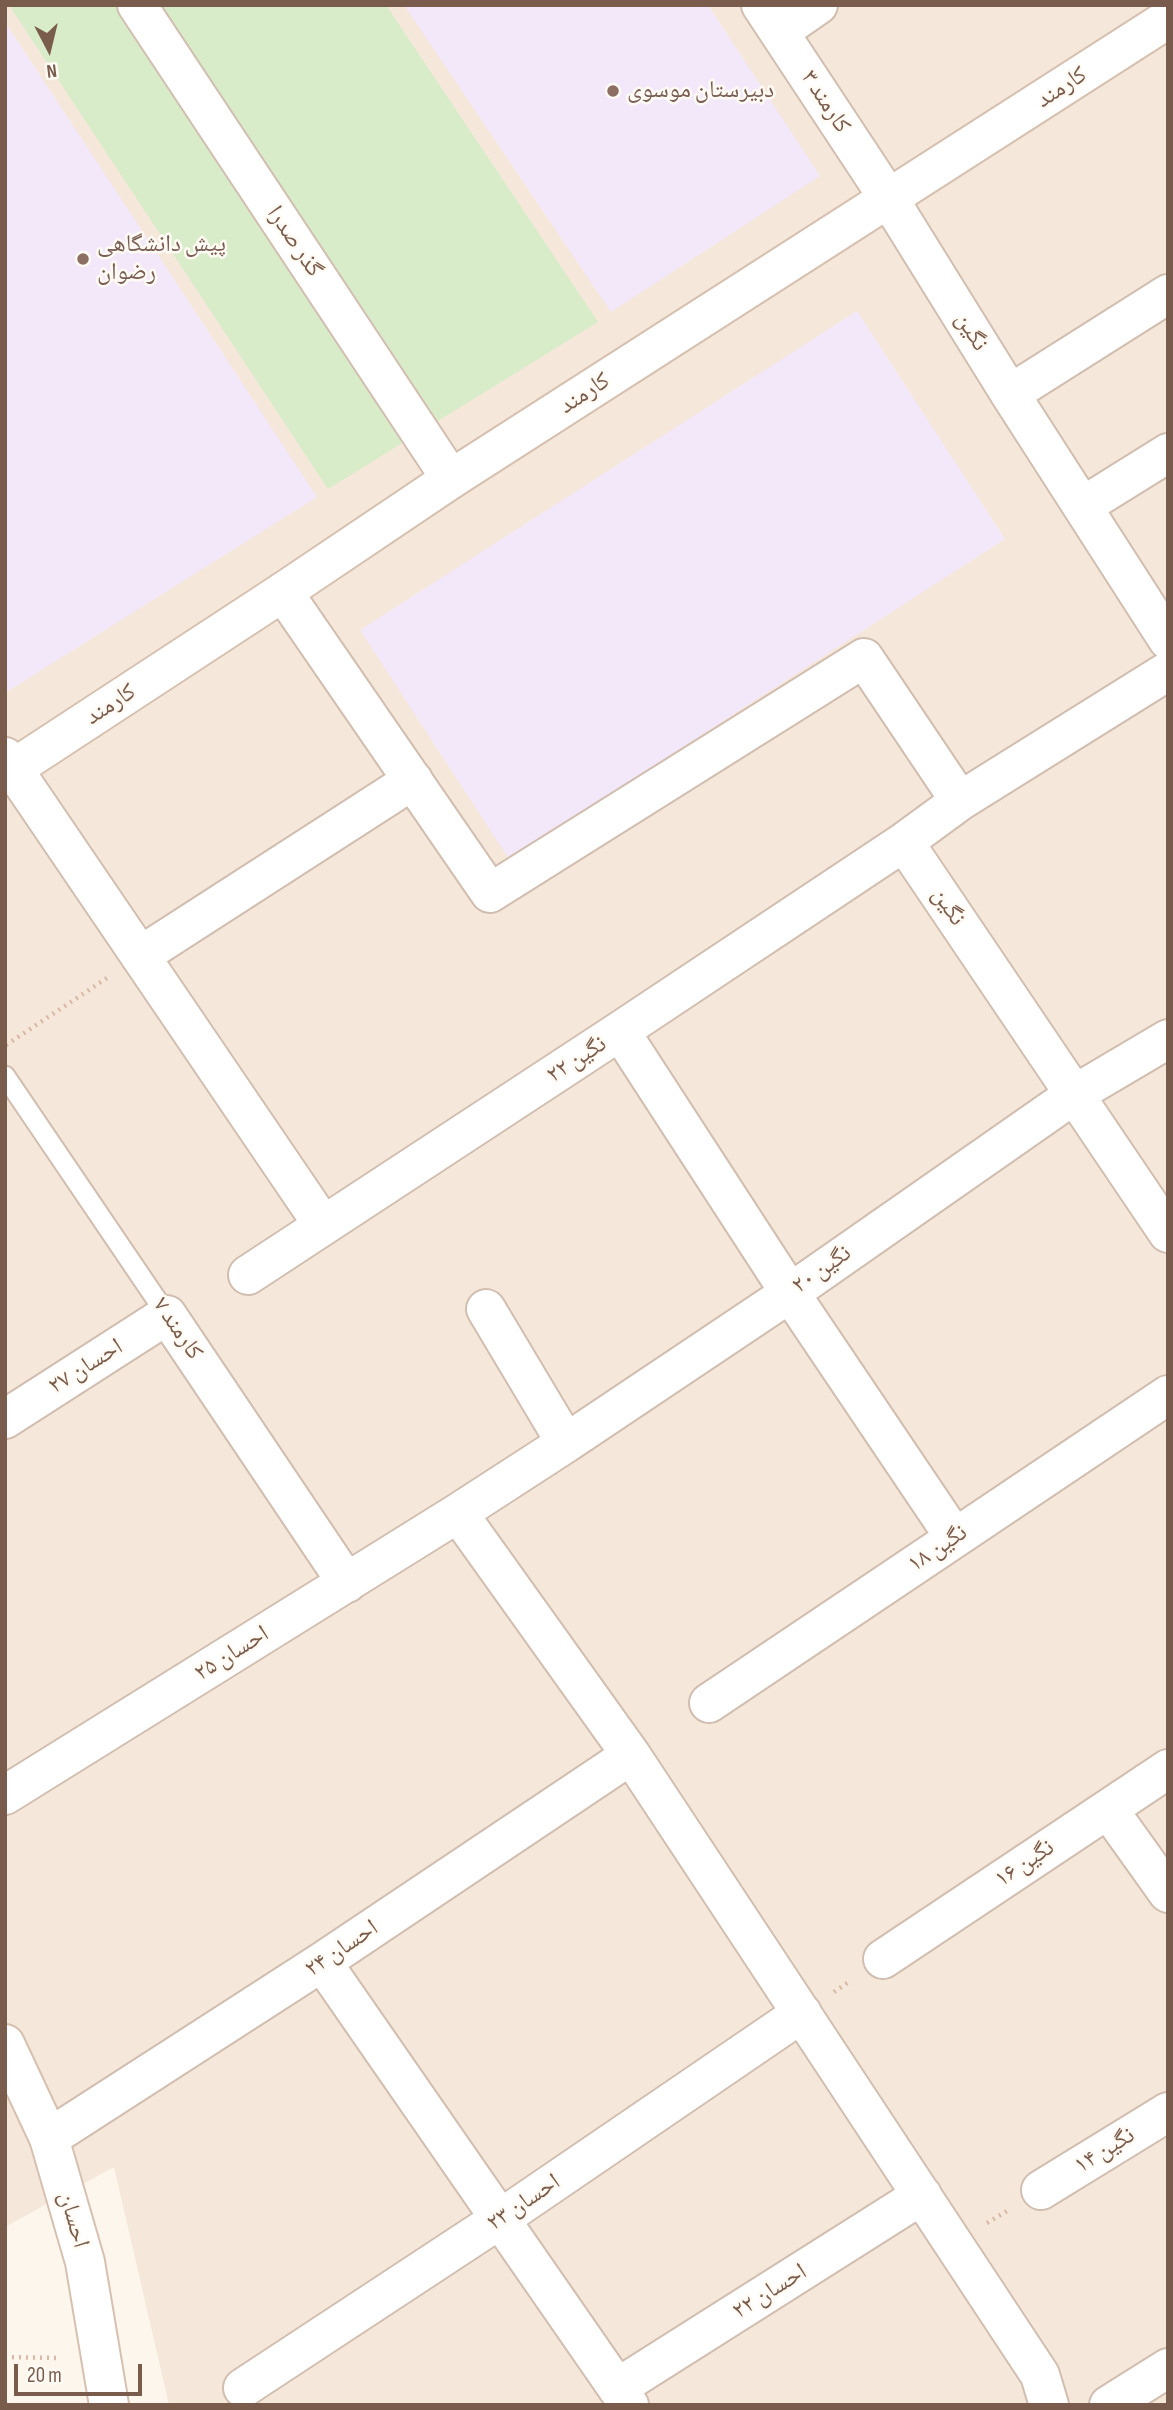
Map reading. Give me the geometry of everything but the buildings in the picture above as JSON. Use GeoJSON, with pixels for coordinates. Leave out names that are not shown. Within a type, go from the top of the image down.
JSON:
{"type":"FeatureCollection","features":[{"type":"Feature","properties":{"kind":"street","name":"گذر صدرا"},"geometry":{"type":"LineString","coordinates":[[136,5],[451,479]]}},
{"type":"Feature","properties":{"kind":"street"},"geometry":{"type":"LineString","coordinates":[[770,19],[818,5]]}},
{"type":"Feature","properties":{"kind":"street","name":"کارمند ۳"},"geometry":{"type":"LineString","coordinates":[[770,19],[889,199]]}},
{"type":"Feature","properties":{"kind":"street","name":"کارمند"},"geometry":{"type":"LineString","coordinates":[[8,766],[283,592],[451,479],[1168,19]]}},
{"type":"Feature","properties":{"kind":"street","name":"نگین"},"geometry":{"type":"LineString","coordinates":[[889,199],[1168,640]]}},
{"type":"Feature","properties":{"kind":"street"},"geometry":{"type":"LineString","coordinates":[[1010,394],[1168,294]]}},
{"type":"Feature","properties":{"kind":"street"},"geometry":{"type":"LineString","coordinates":[[1083,506],[1168,453]]}},
{"type":"Feature","properties":{"kind":"street"},"geometry":{"type":"LineString","coordinates":[[283,592],[490,893],[864,658],[960,802]]}},
{"type":"Feature","properties":{"kind":"street"},"geometry":{"type":"LineString","coordinates":[[904,842],[960,802],[1168,671]]}},
{"type":"Feature","properties":{"kind":"street"},"geometry":{"type":"LineString","coordinates":[[8,766],[323,1226]]}},
{"type":"Feature","properties":{"kind":"street"},"geometry":{"type":"LineString","coordinates":[[140,956],[413,780]]}},
{"type":"Feature","properties":{"kind":"street","name":"نگین"},"geometry":{"type":"LineString","coordinates":[[904,842],[1168,1233]]}},
{"type":"Feature","properties":{"kind":"street","name":"نگین ۲۲"},"geometry":{"type":"LineString","coordinates":[[248,1275],[904,842]]}},
{"type":"Feature","properties":{"kind":"street"},"geometry":{"type":"LineString","coordinates":[[620,1031],[790,1293],[955,1538]]}},
{"type":"Feature","properties":{"kind":"street","name":"نگین ۲۰"},"geometry":{"type":"LineString","coordinates":[[458,1513],[790,1293],[1075,1094],[1168,1039]]}},
{"type":"Feature","properties":{"kind":"street"},"geometry":{"type":"LineString","coordinates":[[486,1309],[566,1443]]}},
{"type":"Feature","properties":{"kind":"street","name":"احسان ۲۷"},"geometry":{"type":"LineString","coordinates":[[10,1404],[167,1315]]}},
{"type":"Feature","properties":{"kind":"street","name":"کارمند ۷"},"geometry":{"type":"LineString","coordinates":[[167,1315],[347,1583]]}},
{"type":"Feature","properties":{"kind":"street","name":"نگین ۱۸"},"geometry":{"type":"LineString","coordinates":[[709,1703],[1168,1395]]}},
{"type":"Feature","properties":{"kind":"street"},"geometry":{"type":"LineString","coordinates":[[458,1513],[631,1755],[802,2013],[1040,2375],[1049,2405]]}},
{"type":"Feature","properties":{"kind":"street","name":"احسان ۲۵"},"geometry":{"type":"LineString","coordinates":[[5,1795],[458,1513]]}},
{"type":"Feature","properties":{"kind":"street","name":"احسان ۲۴"},"geometry":{"type":"LineString","coordinates":[[49,2138],[322,1962],[631,1755]]}},
{"type":"Feature","properties":{"kind":"street","name":"نگین ۱۶"},"geometry":{"type":"LineString","coordinates":[[883,1959],[1168,1769]]}},
{"type":"Feature","properties":{"kind":"street"},"geometry":{"type":"LineString","coordinates":[[1108,1808],[1168,1893]]}},
{"type":"Feature","properties":{"kind":"street"},"geometry":{"type":"LineString","coordinates":[[322,1962],[623,2396]]}},
{"type":"Feature","properties":{"kind":"street","name":"احسان ۲۳"},"geometry":{"type":"LineString","coordinates":[[243,2388],[500,2219],[802,2013]]}},
{"type":"Feature","properties":{"kind":"street","name":"احسان"},"geometry":{"type":"LineString","coordinates":[[5,2044],[49,2138],[85,2262],[109,2405]]}},
{"type":"Feature","properties":{"kind":"street","name":"نگین ۱۴"},"geometry":{"type":"LineString","coordinates":[[1041,2190],[1168,2112]]}},
{"type":"Feature","properties":{"kind":"street","name":"احسان ۲۲"},"geometry":{"type":"LineString","coordinates":[[623,2396],[922,2195]]}},
{"type":"Feature","properties":{"kind":"street"},"geometry":{"type":"LineString","coordinates":[[1108,2405],[1168,2368]]}},
{"type":"Feature","properties":{"kind":"lane","name":"کارمند ۷"},"geometry":{"type":"LineString","coordinates":[[5,1076],[167,1315]]}},
{"type":"Feature","properties":{"kind":"path"},"geometry":{"type":"LineString","coordinates":[[5,1045],[140,956]]}},
{"type":"Feature","properties":{"kind":"path"},"geometry":{"type":"LineString","coordinates":[[802,2013],[883,1959]]}},
{"type":"Feature","properties":{"kind":"path"},"geometry":{"type":"LineString","coordinates":[[954,2244],[1041,2190]]}},
{"type":"Feature","properties":{"kind":"path"},"geometry":{"type":"LineString","coordinates":[[5,2357],[101,2359]]}},
{"type":"Feature","properties":{"kind":"shaded area"},"geometry":{"type":"Polygon","coordinates":[[[5,5],[1168,5],[1168,2405],[169,2405],[114,2167],[5,2227],[5,5]]]}},
{"type":"Feature","properties":{"kind":"shaded area","name":"دبیرستان موسوی"},"geometry":{"type":"Polygon","coordinates":[[[404,5],[708,5],[820,176],[611,312],[404,5]]]}},
{"type":"Feature","properties":{"kind":"shaded area","name":"پیش دانشگاهی رضوان"},"geometry":{"type":"Polygon","coordinates":[[[5,22],[317,497],[5,693],[5,22]]]}},
{"type":"Feature","properties":{"kind":"shaded area"},"geometry":{"type":"Polygon","coordinates":[[[857,311],[1005,539],[509,859],[360,630],[857,311]]]}},
{"type":"Feature","properties":{"kind":"green space"},"geometry":{"type":"Polygon","coordinates":[[[9,5],[386,5],[598,322],[328,489],[9,5]]]}},
{"type":"Feature","properties":{"kind":"place","name":"دبیرستان موسوی"},"geometry":{"type":"Point","coordinates":[613,91]}},
{"type":"Feature","properties":{"kind":"place","name":"پیش دانشگاهی رضوان"},"geometry":{"type":"Point","coordinates":[83,259]}}]}
